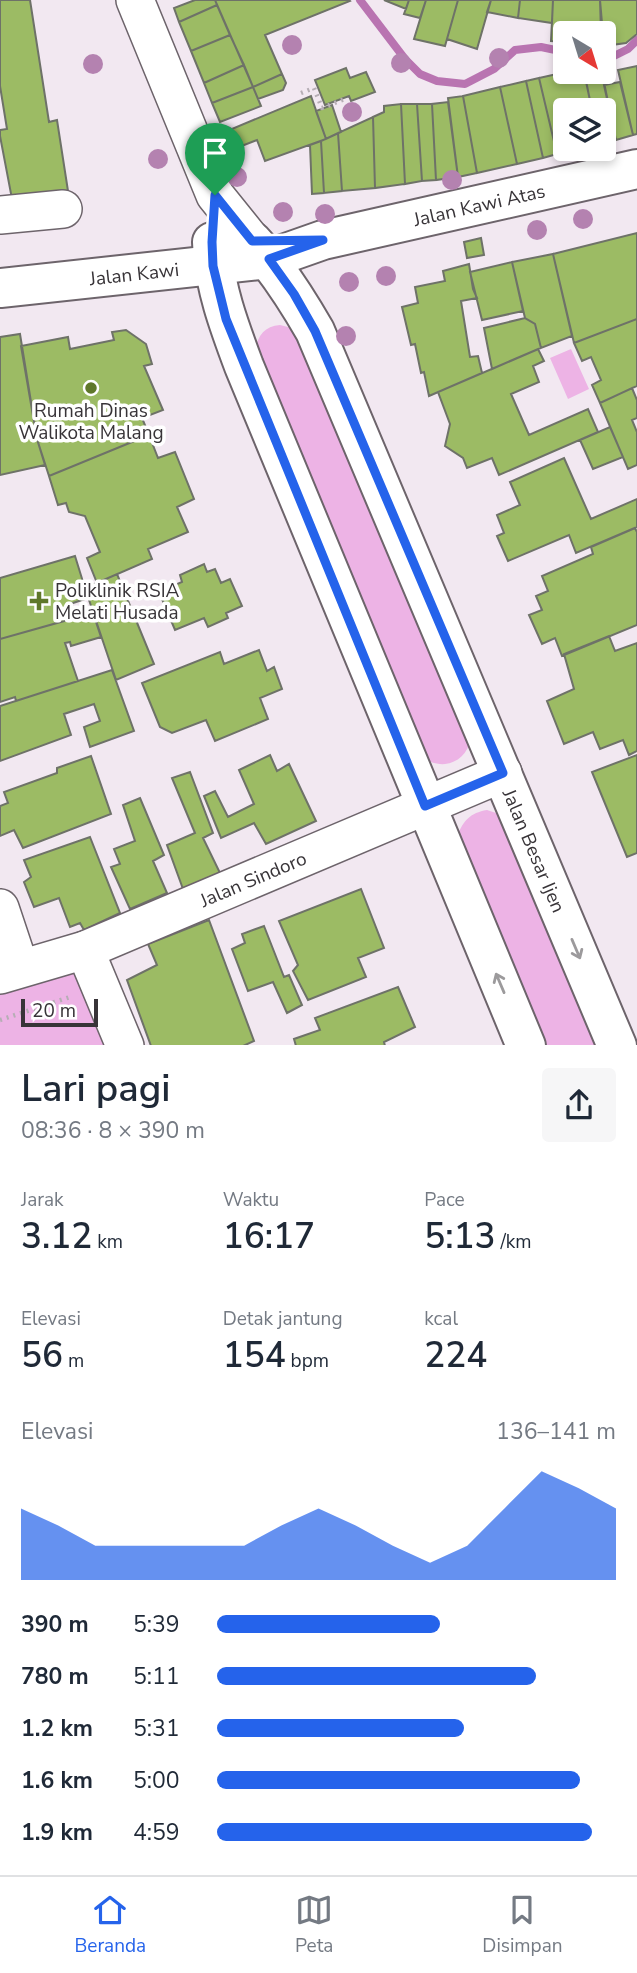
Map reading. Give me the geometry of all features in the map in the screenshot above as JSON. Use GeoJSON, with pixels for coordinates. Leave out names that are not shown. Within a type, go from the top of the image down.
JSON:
{"type":"FeatureCollection","features":[{"type":"Feature","properties":{"kind":"main road","name":"Jalan Kawi Atas"},"geometry":{"type":"LineString","coordinates":[[261,250],[323,240],[637,169]]}},
{"type":"Feature","properties":{"kind":"main road","name":"Jalan Kawi"},"geometry":{"type":"LineString","coordinates":[[0,264],[261,250]]}},
{"type":"Feature","properties":{"kind":"main road","name":"Jalan Besar Ijen"},"geometry":{"type":"LineString","coordinates":[[261,250],[294,294],[315,331],[617,1045]]}},
{"type":"Feature","properties":{"kind":"main road","name":"Jalan Kawi"},"geometry":{"type":"LineString","coordinates":[[0,288],[212,254]]}},
{"type":"Feature","properties":{"kind":"main road"},"geometry":{"type":"LineString","coordinates":[[212,254],[226,319],[244,366],[526,1045]]}},
{"type":"Feature","properties":{"kind":"street"},"geometry":{"type":"LineString","coordinates":[[135,0],[215,195],[261,250]]}},
{"type":"Feature","properties":{"kind":"street"},"geometry":{"type":"LineString","coordinates":[[212,254],[215,195]]}},
{"type":"Feature","properties":{"kind":"street"},"geometry":{"type":"LineString","coordinates":[[0,215],[63,209]]}},
{"type":"Feature","properties":{"kind":"street","name":"Jalan Sindoro"},"geometry":{"type":"LineString","coordinates":[[10,972],[85,950],[503,773]]}},
{"type":"Feature","properties":{"kind":"street"},"geometry":{"type":"LineString","coordinates":[[0,908],[10,972]]}},
{"type":"Feature","properties":{"kind":"street"},"geometry":{"type":"LineString","coordinates":[[85,950],[125,1045]]}},
{"type":"Feature","properties":{"kind":"path"},"geometry":{"type":"LineString","coordinates":[[301,93],[314,88],[322,108],[347,98]]}},
{"type":"Feature","properties":{"kind":"path"},"geometry":{"type":"LineString","coordinates":[[0,1020],[100,987]]}},
{"type":"Feature","properties":{"kind":"shaded area"},"geometry":{"type":"Polygon","coordinates":[[[280,325],[292,328],[303,337],[471,739],[465,753],[454,762],[440,764],[425,759],[255,350],[263,332],[280,325]]]}},
{"type":"Feature","properties":{"kind":"shaded area"},"geometry":{"type":"Polygon","coordinates":[[[571,349],[589,389],[568,399],[550,358],[571,349]]]}},
{"type":"Feature","properties":{"kind":"shaded area"},"geometry":{"type":"Polygon","coordinates":[[[487,810],[499,814],[604,1045],[542,1045],[457,836],[468,818],[487,810]]]}},
{"type":"Feature","properties":{"kind":"shaded area"},"geometry":{"type":"Polygon","coordinates":[[[74,969],[115,1045],[0,1045],[0,992],[74,969]]]}},
{"type":"Feature","properties":{"kind":"building"},"geometry":{"type":"Polygon","coordinates":[[[0,0],[30,0],[49,122],[57,120],[68,191],[12,199],[0,136],[0,130],[7,129],[0,86],[0,0]]]}},
{"type":"Feature","properties":{"kind":"building"},"geometry":{"type":"Polygon","coordinates":[[[195,0],[215,0],[217,5],[179,22],[174,8],[195,0]]]}},
{"type":"Feature","properties":{"kind":"building"},"geometry":{"type":"Polygon","coordinates":[[[215,0],[350,1],[265,35],[282,74],[253,87],[215,0]]]}},
{"type":"Feature","properties":{"kind":"building"},"geometry":{"type":"Polygon","coordinates":[[[384,0],[409,0],[406,9],[384,0]]]}},
{"type":"Feature","properties":{"kind":"building"},"geometry":{"type":"Polygon","coordinates":[[[409,0],[426,0],[420,18],[404,14],[409,0]]]}},
{"type":"Feature","properties":{"kind":"building"},"geometry":{"type":"Polygon","coordinates":[[[426,0],[458,0],[445,46],[414,39],[426,0]]]}},
{"type":"Feature","properties":{"kind":"building"},"geometry":{"type":"Polygon","coordinates":[[[458,0],[491,0],[477,49],[447,39],[458,0]]]}},
{"type":"Feature","properties":{"kind":"building"},"geometry":{"type":"Polygon","coordinates":[[[491,0],[520,0],[518,18],[487,12],[491,0]]]}},
{"type":"Feature","properties":{"kind":"building"},"geometry":{"type":"Polygon","coordinates":[[[520,0],[553,0],[552,23],[518,18],[520,0]]]}},
{"type":"Feature","properties":{"kind":"building"},"geometry":{"type":"Polygon","coordinates":[[[553,0],[600,0],[601,21],[553,21],[551,41],[553,0]]]}},
{"type":"Feature","properties":{"kind":"building"},"geometry":{"type":"Polygon","coordinates":[[[600,0],[637,0],[637,34],[626,43],[616,44],[616,21],[602,21],[600,0]]]}},
{"type":"Feature","properties":{"kind":"building"},"geometry":{"type":"Polygon","coordinates":[[[217,5],[230,35],[191,51],[179,22],[217,5]]]}},
{"type":"Feature","properties":{"kind":"building"},"geometry":{"type":"Polygon","coordinates":[[[230,35],[244,65],[204,83],[191,51],[230,35]]]}},
{"type":"Feature","properties":{"kind":"building"},"geometry":{"type":"Polygon","coordinates":[[[244,65],[253,87],[212,103],[204,83],[244,65]]]}},
{"type":"Feature","properties":{"kind":"building"},"geometry":{"type":"Polygon","coordinates":[[[637,66],[637,134],[633,135],[618,70],[637,66]]]}},
{"type":"Feature","properties":{"kind":"building"},"geometry":{"type":"Polygon","coordinates":[[[346,68],[350,78],[366,72],[375,92],[351,101],[349,96],[325,105],[315,80],[346,68]]]}},
{"type":"Feature","properties":{"kind":"building"},"geometry":{"type":"Polygon","coordinates":[[[282,74],[286,83],[283,90],[258,99],[253,87],[282,74]]]}},
{"type":"Feature","properties":{"kind":"building"},"geometry":{"type":"Polygon","coordinates":[[[553,75],[553,84],[587,84],[589,98],[553,98],[553,137],[539,78],[553,75]]]}},
{"type":"Feature","properties":{"kind":"building"},"geometry":{"type":"Polygon","coordinates":[[[539,78],[553,137],[553,155],[543,158],[526,81],[539,78]]]}},
{"type":"Feature","properties":{"kind":"building"},"geometry":{"type":"Polygon","coordinates":[[[526,81],[543,158],[517,164],[500,87],[526,81]]]}},
{"type":"Feature","properties":{"kind":"building"},"geometry":{"type":"Polygon","coordinates":[[[620,82],[633,135],[616,140],[616,98],[607,98],[604,85],[620,82]]]}},
{"type":"Feature","properties":{"kind":"building"},"geometry":{"type":"Polygon","coordinates":[[[587,84],[604,84],[607,98],[590,98],[587,84]]]}},
{"type":"Feature","properties":{"kind":"building"},"geometry":{"type":"Polygon","coordinates":[[[253,87],[261,106],[220,122],[212,103],[253,87]]]}},
{"type":"Feature","properties":{"kind":"building"},"geometry":{"type":"Polygon","coordinates":[[[500,87],[517,164],[477,173],[463,96],[500,87]]]}},
{"type":"Feature","properties":{"kind":"building"},"geometry":{"type":"Polygon","coordinates":[[[311,96],[326,139],[265,161],[257,140],[234,149],[227,131],[311,96]]]}},
{"type":"Feature","properties":{"kind":"building"},"geometry":{"type":"Polygon","coordinates":[[[463,96],[477,173],[458,177],[448,98],[463,96]]]}},
{"type":"Feature","properties":{"kind":"building"},"geometry":{"type":"Polygon","coordinates":[[[448,102],[458,177],[436,180],[432,104],[448,102]]]}},
{"type":"Feature","properties":{"kind":"building"},"geometry":{"type":"Polygon","coordinates":[[[401,104],[405,184],[375,188],[373,117],[384,112],[384,106],[401,104]]]}},
{"type":"Feature","properties":{"kind":"building"},"geometry":{"type":"Polygon","coordinates":[[[401,104],[417,104],[422,181],[405,184],[401,104]]]}},
{"type":"Feature","properties":{"kind":"building"},"geometry":{"type":"Polygon","coordinates":[[[417,104],[432,104],[436,180],[422,181],[417,104]]]}},
{"type":"Feature","properties":{"kind":"building"},"geometry":{"type":"Polygon","coordinates":[[[332,105],[341,132],[326,139],[316,111],[332,105]]]}},
{"type":"Feature","properties":{"kind":"building"},"geometry":{"type":"Polygon","coordinates":[[[373,117],[375,188],[342,191],[338,133],[373,117]]]}},
{"type":"Feature","properties":{"kind":"building"},"geometry":{"type":"Polygon","coordinates":[[[338,133],[342,191],[324,193],[321,141],[338,133]]]}},
{"type":"Feature","properties":{"kind":"building"},"geometry":{"type":"Polygon","coordinates":[[[321,141],[324,193],[312,194],[310,145],[321,141]]]}},
{"type":"Feature","properties":{"kind":"building"},"geometry":{"type":"Polygon","coordinates":[[[637,233],[637,319],[574,343],[553,254],[637,233]]]}},
{"type":"Feature","properties":{"kind":"building"},"geometry":{"type":"Polygon","coordinates":[[[481,238],[484,255],[467,258],[464,242],[481,238]]]}},
{"type":"Feature","properties":{"kind":"building"},"geometry":{"type":"Polygon","coordinates":[[[553,254],[572,336],[541,348],[535,324],[525,318],[512,262],[553,254]]]}},
{"type":"Feature","properties":{"kind":"building"},"geometry":{"type":"Polygon","coordinates":[[[512,262],[523,311],[482,320],[470,272],[512,262]]]}},
{"type":"Feature","properties":{"kind":"building"},"geometry":{"type":"Polygon","coordinates":[[[469,264],[477,298],[461,301],[470,357],[478,356],[482,373],[429,396],[415,344],[411,345],[402,307],[418,303],[415,287],[445,281],[443,271],[469,264]]]}},
{"type":"Feature","properties":{"kind":"building"},"geometry":{"type":"Polygon","coordinates":[[[525,318],[535,324],[541,348],[492,369],[484,328],[525,318]]]}},
{"type":"Feature","properties":{"kind":"building"},"geometry":{"type":"Polygon","coordinates":[[[637,319],[637,386],[600,403],[592,385],[601,380],[591,357],[582,361],[574,343],[637,319]]]}},
{"type":"Feature","properties":{"kind":"building","name":"Rumah Dinas Walikota Malang"},"geometry":{"type":"Polygon","coordinates":[[[126,330],[146,344],[152,364],[144,366],[163,410],[142,418],[149,435],[49,476],[37,439],[21,346],[68,337],[70,349],[114,340],[112,332],[126,330]]]}},
{"type":"Feature","properties":{"kind":"building"},"geometry":{"type":"Polygon","coordinates":[[[20,334],[37,439],[45,465],[0,475],[0,337],[20,334]]]}},
{"type":"Feature","properties":{"kind":"building"},"geometry":{"type":"Polygon","coordinates":[[[538,349],[544,361],[533,366],[539,382],[511,394],[529,435],[588,409],[598,432],[499,475],[492,458],[467,468],[463,458],[445,446],[450,424],[438,392],[538,349]]]}},
{"type":"Feature","properties":{"kind":"building"},"geometry":{"type":"Polygon","coordinates":[[[632,388],[637,400],[637,418],[632,420],[637,432],[637,465],[628,469],[600,403],[632,388]]]}},
{"type":"Feature","properties":{"kind":"building"},"geometry":{"type":"Polygon","coordinates":[[[610,427],[623,457],[593,469],[580,440],[610,427]]]}},
{"type":"Feature","properties":{"kind":"building"},"geometry":{"type":"Polygon","coordinates":[[[149,435],[158,458],[175,452],[194,499],[177,507],[188,532],[148,549],[152,559],[97,583],[87,558],[100,552],[85,516],[69,512],[66,503],[58,505],[49,476],[149,435]]]}},
{"type":"Feature","properties":{"kind":"building"},"geometry":{"type":"Polygon","coordinates":[[[564,458],[591,519],[637,499],[637,527],[576,553],[569,535],[508,561],[497,536],[504,533],[497,515],[520,505],[510,482],[564,458]]]}},
{"type":"Feature","properties":{"kind":"building"},"geometry":{"type":"Polygon","coordinates":[[[635,528],[637,625],[562,656],[555,638],[542,644],[529,615],[542,610],[536,596],[548,591],[542,576],[593,554],[591,547],[635,528]]]}},
{"type":"Feature","properties":{"kind":"building","name":"Poliklinik RSIA Melati Husada"},"geometry":{"type":"Polygon","coordinates":[[[75,556],[88,598],[67,605],[71,619],[0,639],[0,578],[75,556]]]}},
{"type":"Feature","properties":{"kind":"building"},"geometry":{"type":"Polygon","coordinates":[[[204,564],[207,572],[215,569],[221,583],[230,579],[242,606],[226,613],[228,618],[208,627],[204,618],[175,630],[159,592],[182,582],[180,575],[204,564]]]}},
{"type":"Feature","properties":{"kind":"building"},"geometry":{"type":"Polygon","coordinates":[[[117,574],[154,664],[116,680],[85,588],[117,574]]]}},
{"type":"Feature","properties":{"kind":"building"},"geometry":{"type":"Polygon","coordinates":[[[93,613],[101,637],[71,646],[70,642],[65,643],[78,681],[16,701],[15,697],[0,702],[0,639],[93,613]]]}},
{"type":"Feature","properties":{"kind":"building"},"geometry":{"type":"Polygon","coordinates":[[[609,636],[615,651],[637,643],[637,751],[629,755],[623,740],[600,749],[593,732],[564,744],[547,701],[574,689],[564,654],[609,636]]]}},
{"type":"Feature","properties":{"kind":"building"},"geometry":{"type":"Polygon","coordinates":[[[259,650],[267,671],[274,667],[282,689],[260,698],[268,719],[215,741],[206,720],[172,733],[160,727],[142,683],[220,652],[224,664],[259,650]]]}},
{"type":"Feature","properties":{"kind":"building"},"geometry":{"type":"Polygon","coordinates":[[[112,670],[134,731],[90,747],[84,727],[100,721],[94,704],[64,714],[71,735],[0,761],[0,706],[112,670]]]}},
{"type":"Feature","properties":{"kind":"building"},"geometry":{"type":"Polygon","coordinates":[[[270,755],[277,771],[289,764],[316,821],[266,844],[254,823],[221,838],[204,796],[215,791],[228,817],[254,804],[239,770],[270,755]]]}},
{"type":"Feature","properties":{"kind":"building"},"geometry":{"type":"Polygon","coordinates":[[[637,755],[637,853],[627,857],[592,772],[637,755]]]}},
{"type":"Feature","properties":{"kind":"building"},"geometry":{"type":"Polygon","coordinates":[[[91,756],[111,814],[23,848],[14,830],[0,836],[0,806],[8,803],[4,792],[57,773],[57,768],[91,756]]]}},
{"type":"Feature","properties":{"kind":"building"},"geometry":{"type":"Polygon","coordinates":[[[190,772],[213,833],[203,838],[220,873],[183,889],[167,845],[195,833],[172,778],[190,772]]]}},
{"type":"Feature","properties":{"kind":"building"},"geometry":{"type":"Polygon","coordinates":[[[140,798],[164,855],[153,861],[167,893],[130,909],[111,867],[120,864],[114,849],[135,841],[123,805],[140,798]]]}},
{"type":"Feature","properties":{"kind":"building"},"geometry":{"type":"Polygon","coordinates":[[[90,837],[120,913],[84,930],[80,923],[70,927],[59,898],[34,907],[24,882],[31,877],[24,860],[90,837]]]}},
{"type":"Feature","properties":{"kind":"building"},"geometry":{"type":"Polygon","coordinates":[[[361,889],[384,948],[358,958],[366,977],[308,1000],[293,971],[298,965],[279,921],[361,889]]]}},
{"type":"Feature","properties":{"kind":"building"},"geometry":{"type":"Polygon","coordinates":[[[209,920],[254,1041],[245,1045],[151,1045],[127,980],[157,965],[148,944],[209,920]]]}},
{"type":"Feature","properties":{"kind":"building"},"geometry":{"type":"Polygon","coordinates":[[[264,926],[284,977],[289,975],[302,1005],[287,1013],[273,982],[248,991],[232,949],[245,943],[242,934],[264,926]]]}},
{"type":"Feature","properties":{"kind":"building"},"geometry":{"type":"Polygon","coordinates":[[[398,987],[415,1027],[384,1042],[385,1045],[296,1045],[294,1039],[320,1030],[315,1018],[398,987]]]}},
{"type":"Feature","properties":{"kind":"waterway"},"geometry":{"type":"LineString","coordinates":[[360,0],[405,59],[420,74],[437,81],[465,84],[494,69],[515,50],[541,47],[553,50]]}},
{"type":"Feature","properties":{"kind":"waterway"},"geometry":{"type":"LineString","coordinates":[[616,55],[637,40]]}},
{"type":"Feature","properties":{"kind":"place","name":"Rumah Dinas Walikota Malang"},"geometry":{"type":"Point","coordinates":[91,388]}},
{"type":"Feature","properties":{"kind":"place","name":"Poliklinik RSIA Melati Husada"},"geometry":{"type":"Point","coordinates":[39,601]}},
{"type":"Feature","properties":{"kind":"route"},"geometry":{"type":"LineString","coordinates":[[215,195],[252,241],[323,240],[269,259],[294,294],[315,331],[503,773],[425,806],[226,319],[213,266],[215,195]]}}]}
